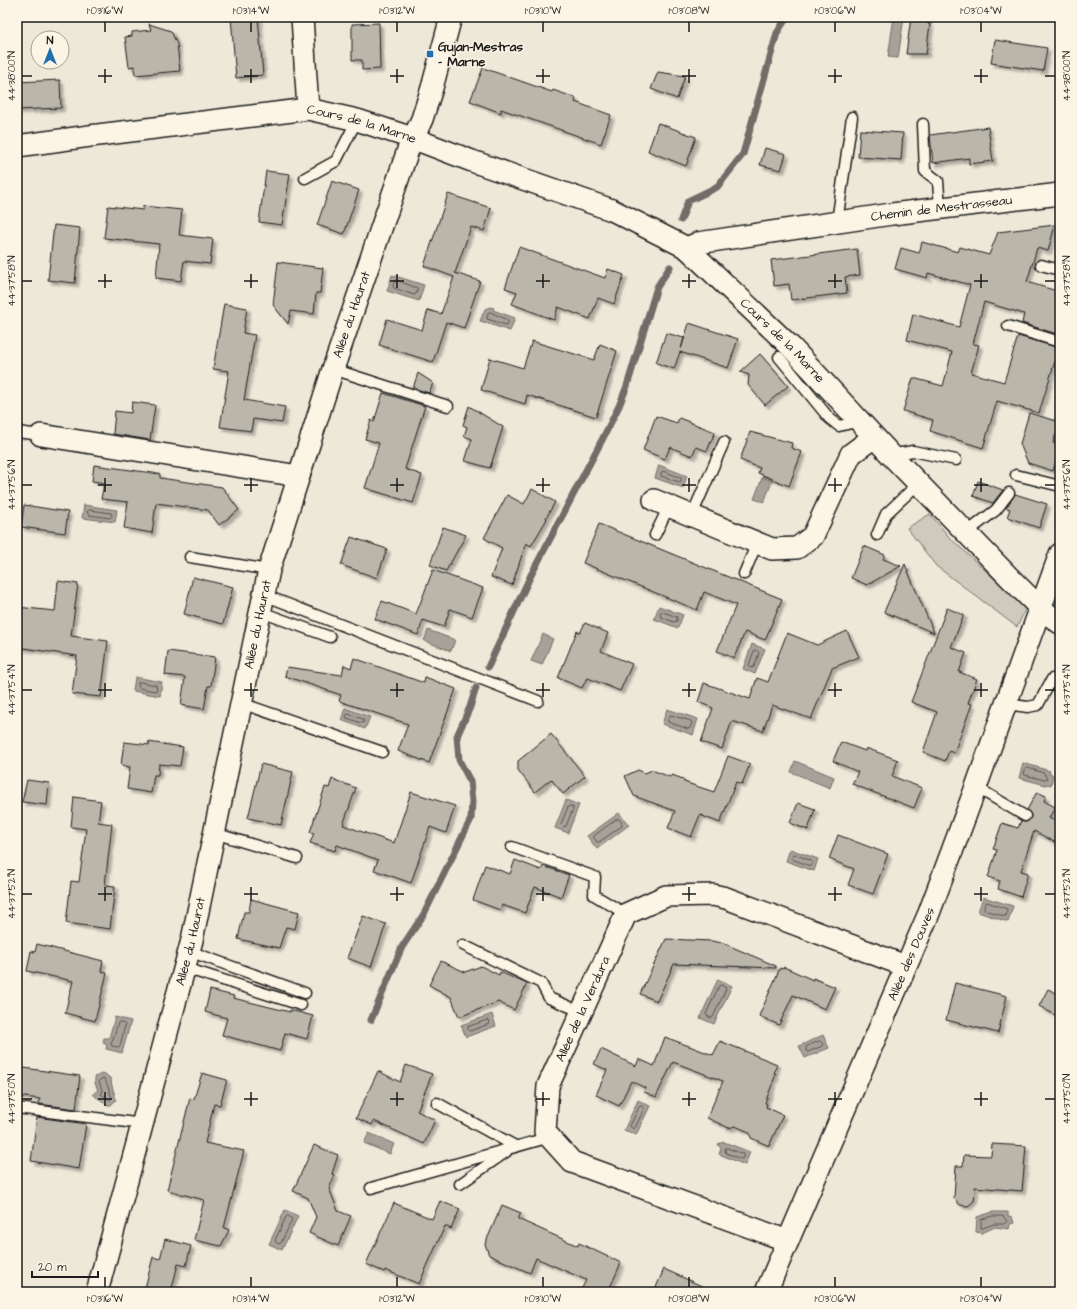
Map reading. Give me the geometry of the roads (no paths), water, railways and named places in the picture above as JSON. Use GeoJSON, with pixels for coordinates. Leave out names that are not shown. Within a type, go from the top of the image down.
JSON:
{"type":"FeatureCollection","features":[{"type":"Feature","properties":{"kind":"street"},"geometry":{"type":"LineString","coordinates":[[302,17],[308,109]]}},
{"type":"Feature","properties":{"kind":"street","name":"Allée du Haurat"},"geometry":{"type":"LineString","coordinates":[[97,1292],[187,960],[269,570],[333,369],[412,138],[422,119],[451,17]]}},
{"type":"Feature","properties":{"kind":"street","name":"Cours de la Marne"},"geometry":{"type":"LineString","coordinates":[[17,146],[308,109],[357,120],[412,138],[472,161],[612,210],[687,248],[791,347],[891,456],[919,483],[966,533],[1041,609],[1060,623]]}},
{"type":"Feature","properties":{"kind":"street","name":"Chemin de Mestrasseau"},"geometry":{"type":"LineString","coordinates":[[830,223],[1060,194]]}},
{"type":"Feature","properties":{"kind":"street"},"geometry":{"type":"LineString","coordinates":[[687,248],[698,243],[830,223]]}},
{"type":"Feature","properties":{"kind":"street"},"geometry":{"type":"LineString","coordinates":[[41,435],[299,476]]}},
{"type":"Feature","properties":{"kind":"street"},"geometry":{"type":"LineString","coordinates":[[662,503],[772,549],[797,548],[814,536],[850,454],[874,437]]}},
{"type":"Feature","properties":{"kind":"street","name":"Allée des Douves"},"geometry":{"type":"LineString","coordinates":[[766,1292],[929,913],[1041,609],[1055,583],[1060,554]]}},
{"type":"Feature","properties":{"kind":"street"},"geometry":{"type":"LineString","coordinates":[[626,914],[666,896],[713,895],[726,898],[895,962],[904,969]]}},
{"type":"Feature","properties":{"kind":"street","name":"Allée de la Verdura"},"geometry":{"type":"LineString","coordinates":[[626,914],[548,1086],[545,1132],[572,1162],[788,1242]]}},
{"type":"Feature","properties":{"kind":"lane"},"geometry":{"type":"LineString","coordinates":[[830,223],[852,117]]}},
{"type":"Feature","properties":{"kind":"lane"},"geometry":{"type":"LineString","coordinates":[[305,178],[336,161],[357,120]]}},
{"type":"Feature","properties":{"kind":"lane"},"geometry":{"type":"LineString","coordinates":[[923,124],[925,170],[938,181],[940,208]]}},
{"type":"Feature","properties":{"kind":"lane"},"geometry":{"type":"LineString","coordinates":[[1041,265],[1060,270]]}},
{"type":"Feature","properties":{"kind":"lane"},"geometry":{"type":"LineString","coordinates":[[1008,326],[1060,342]]}},
{"type":"Feature","properties":{"kind":"lane"},"geometry":{"type":"LineString","coordinates":[[779,357],[829,418],[839,426],[860,421]]}},
{"type":"Feature","properties":{"kind":"lane"},"geometry":{"type":"LineString","coordinates":[[333,369],[448,406]]}},
{"type":"Feature","properties":{"kind":"lane"},"geometry":{"type":"LineString","coordinates":[[17,432],[41,435]]}},
{"type":"Feature","properties":{"kind":"lane"},"geometry":{"type":"LineString","coordinates":[[692,516],[724,442]]}},
{"type":"Feature","properties":{"kind":"lane"},"geometry":{"type":"LineString","coordinates":[[891,456],[913,451],[956,460]]}},
{"type":"Feature","properties":{"kind":"lane"},"geometry":{"type":"LineString","coordinates":[[1016,475],[1060,486]]}},
{"type":"Feature","properties":{"kind":"lane"},"geometry":{"type":"LineString","coordinates":[[877,535],[886,514],[919,483]]}},
{"type":"Feature","properties":{"kind":"lane"},"geometry":{"type":"LineString","coordinates":[[966,533],[996,510],[1008,493]]}},
{"type":"Feature","properties":{"kind":"lane"},"geometry":{"type":"LineString","coordinates":[[656,535],[662,503]]}},
{"type":"Feature","properties":{"kind":"lane"},"geometry":{"type":"LineString","coordinates":[[744,574],[757,543]]}},
{"type":"Feature","properties":{"kind":"lane"},"geometry":{"type":"LineString","coordinates":[[190,557],[269,570]]}},
{"type":"Feature","properties":{"kind":"lane"},"geometry":{"type":"LineString","coordinates":[[262,603],[330,637]]}},
{"type":"Feature","properties":{"kind":"lane"},"geometry":{"type":"LineString","coordinates":[[262,603],[538,701]]}},
{"type":"Feature","properties":{"kind":"lane"},"geometry":{"type":"LineString","coordinates":[[1006,704],[1028,707],[1038,705],[1052,679]]}},
{"type":"Feature","properties":{"kind":"lane"},"geometry":{"type":"LineString","coordinates":[[241,703],[382,752]]}},
{"type":"Feature","properties":{"kind":"lane"},"geometry":{"type":"LineString","coordinates":[[976,787],[1025,816]]}},
{"type":"Feature","properties":{"kind":"lane"},"geometry":{"type":"LineString","coordinates":[[214,833],[297,858]]}},
{"type":"Feature","properties":{"kind":"lane"},"geometry":{"type":"LineString","coordinates":[[512,847],[595,877],[594,895],[626,914]]}},
{"type":"Feature","properties":{"kind":"lane"},"geometry":{"type":"LineString","coordinates":[[463,946],[541,983],[549,998],[582,1012]]}},
{"type":"Feature","properties":{"kind":"lane"},"geometry":{"type":"LineString","coordinates":[[187,960],[305,993]]}},
{"type":"Feature","properties":{"kind":"lane"},"geometry":{"type":"LineString","coordinates":[[187,960],[301,1005]]}},
{"type":"Feature","properties":{"kind":"lane"},"geometry":{"type":"LineString","coordinates":[[437,1103],[515,1146]]}},
{"type":"Feature","properties":{"kind":"lane"},"geometry":{"type":"LineString","coordinates":[[17,1108],[143,1124]]}},
{"type":"Feature","properties":{"kind":"lane"},"geometry":{"type":"LineString","coordinates":[[371,1188],[550,1137]]}},
{"type":"Feature","properties":{"kind":"lane"},"geometry":{"type":"LineString","coordinates":[[460,1184],[515,1146]]}},
{"type":"Feature","properties":{"kind":"water"},"geometry":{"type":"Polygon","coordinates":[[[894,17],[904,17],[898,58],[888,57],[894,17]]]}},
{"type":"Feature","properties":{"kind":"water"},"geometry":{"type":"Polygon","coordinates":[[[392,275],[424,285],[419,301],[387,291],[392,275]]]}},
{"type":"Feature","properties":{"kind":"water"},"geometry":{"type":"Polygon","coordinates":[[[490,307],[494,308],[493,310],[515,318],[510,331],[480,321],[485,309],[490,307]]]}},
{"type":"Feature","properties":{"kind":"water"},"geometry":{"type":"Polygon","coordinates":[[[659,465],[687,476],[683,488],[655,478],[659,465]]]}},
{"type":"Feature","properties":{"kind":"water"},"geometry":{"type":"Polygon","coordinates":[[[764,473],[774,477],[764,502],[754,499],[764,473]]]}},
{"type":"Feature","properties":{"kind":"water"},"geometry":{"type":"Polygon","coordinates":[[[84,505],[117,510],[115,522],[82,518],[84,505]]]}},
{"type":"Feature","properties":{"kind":"water"},"geometry":{"type":"Polygon","coordinates":[[[659,606],[683,615],[678,628],[654,619],[659,606]]]}},
{"type":"Feature","properties":{"kind":"water"},"geometry":{"type":"Polygon","coordinates":[[[428,630],[455,640],[451,651],[424,641],[428,630]]]}},
{"type":"Feature","properties":{"kind":"water"},"geometry":{"type":"Polygon","coordinates":[[[543,634],[553,639],[542,665],[531,661],[543,634]]]}},
{"type":"Feature","properties":{"kind":"water"},"geometry":{"type":"Polygon","coordinates":[[[752,644],[765,649],[755,674],[743,669],[752,644]]]}},
{"type":"Feature","properties":{"kind":"water"},"geometry":{"type":"Polygon","coordinates":[[[135,677],[162,682],[160,696],[133,691],[135,677]]]}},
{"type":"Feature","properties":{"kind":"water"},"geometry":{"type":"Polygon","coordinates":[[[345,708],[370,717],[365,729],[341,720],[345,708]]]}},
{"type":"Feature","properties":{"kind":"water"},"geometry":{"type":"Polygon","coordinates":[[[667,709],[698,719],[693,735],[662,724],[667,709]]]}},
{"type":"Feature","properties":{"kind":"water"},"geometry":{"type":"Polygon","coordinates":[[[795,761],[834,777],[830,788],[791,772],[795,761]]]}},
{"type":"Feature","properties":{"kind":"water"},"geometry":{"type":"Polygon","coordinates":[[[1023,763],[1050,771],[1049,774],[1053,775],[1051,785],[1019,778],[1023,763]]]}},
{"type":"Feature","properties":{"kind":"water"},"geometry":{"type":"Polygon","coordinates":[[[566,800],[579,805],[568,833],[555,828],[566,800]]]}},
{"type":"Feature","properties":{"kind":"water"},"geometry":{"type":"Polygon","coordinates":[[[619,813],[629,825],[597,849],[587,836],[619,813]]]}},
{"type":"Feature","properties":{"kind":"water"},"geometry":{"type":"Polygon","coordinates":[[[790,849],[818,859],[814,871],[786,861],[790,849]]]}},
{"type":"Feature","properties":{"kind":"water"},"geometry":{"type":"Polygon","coordinates":[[[983,897],[1013,906],[1008,922],[978,912],[983,897]]]}},
{"type":"Feature","properties":{"kind":"water"},"geometry":{"type":"Polygon","coordinates":[[[718,979],[732,986],[714,1024],[700,1018],[718,979]]]}},
{"type":"Feature","properties":{"kind":"water"},"geometry":{"type":"Polygon","coordinates":[[[492,1014],[496,1026],[466,1037],[461,1025],[492,1014]]]}},
{"type":"Feature","properties":{"kind":"water"},"geometry":{"type":"Polygon","coordinates":[[[115,1017],[131,1021],[122,1053],[106,1049],[107,1045],[103,1043],[104,1038],[109,1038],[115,1017]]]}},
{"type":"Feature","properties":{"kind":"water"},"geometry":{"type":"Polygon","coordinates":[[[823,1035],[829,1048],[805,1058],[799,1046],[823,1035]]]}},
{"type":"Feature","properties":{"kind":"water"},"geometry":{"type":"Polygon","coordinates":[[[104,1073],[111,1079],[116,1100],[111,1105],[106,1105],[93,1094],[98,1090],[95,1083],[95,1077],[104,1073]]]}},
{"type":"Feature","properties":{"kind":"water"},"geometry":{"type":"Polygon","coordinates":[[[638,1100],[650,1106],[636,1135],[624,1130],[638,1100]]]}},
{"type":"Feature","properties":{"kind":"water"},"geometry":{"type":"Polygon","coordinates":[[[369,1133],[394,1144],[390,1154],[364,1143],[369,1133]]]}},
{"type":"Feature","properties":{"kind":"water"},"geometry":{"type":"Polygon","coordinates":[[[724,1142],[750,1152],[745,1165],[719,1154],[721,1149],[718,1144],[724,1142]]]}},
{"type":"Feature","properties":{"kind":"water"},"geometry":{"type":"Polygon","coordinates":[[[285,1210],[298,1216],[282,1250],[269,1244],[285,1210]]]}},
{"type":"Feature","properties":{"kind":"water"},"geometry":{"type":"Polygon","coordinates":[[[993,1212],[1008,1212],[1008,1216],[1012,1217],[1014,1223],[1010,1224],[1009,1229],[995,1227],[982,1233],[976,1232],[977,1217],[993,1212]]]}},
{"type":"Feature","properties":{"kind":"waterway"},"geometry":{"type":"LineString","coordinates":[[681,220],[688,201],[717,187],[743,154],[777,33],[787,17]]}},
{"type":"Feature","properties":{"kind":"waterway"},"geometry":{"type":"LineString","coordinates":[[488,667],[530,577],[619,406],[627,386],[657,287],[670,267]]}},
{"type":"Feature","properties":{"kind":"waterway"},"geometry":{"type":"LineString","coordinates":[[371,1020],[402,947],[424,914],[471,819],[472,801],[470,781],[459,760],[457,736],[470,707],[476,688]]}},
{"type":"Feature","properties":{"kind":"place","name":"Gujan-Mestras - Marne"},"geometry":{"type":"Point","coordinates":[430,54]}}]}
